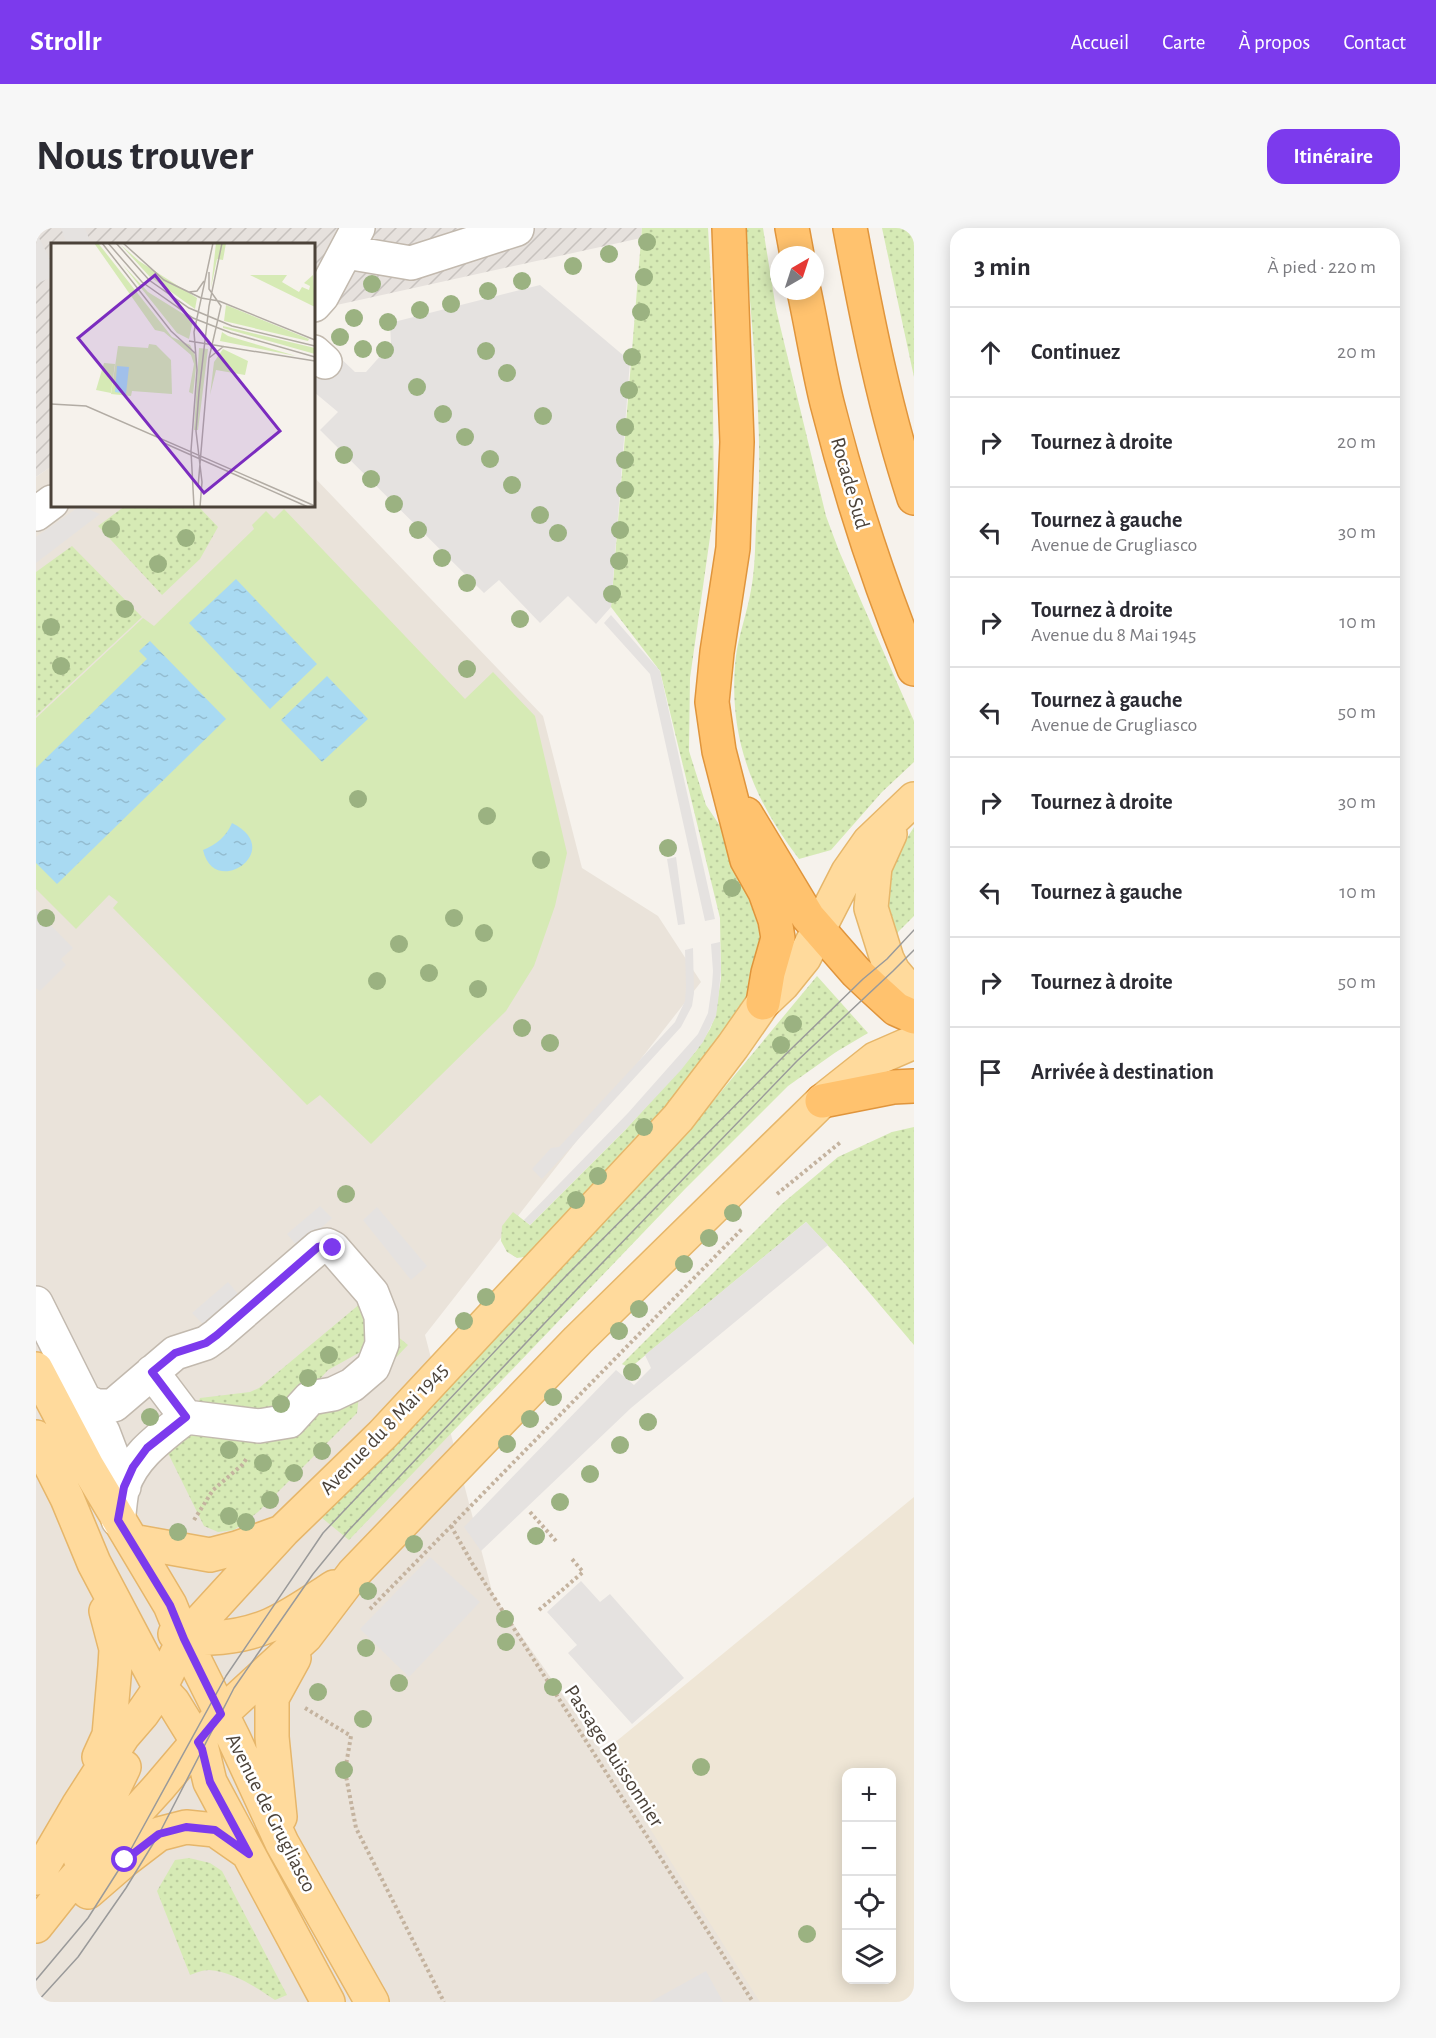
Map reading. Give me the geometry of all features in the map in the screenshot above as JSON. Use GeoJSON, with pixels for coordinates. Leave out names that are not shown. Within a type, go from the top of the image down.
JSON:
{"type":"FeatureCollection","features":[{"type":"Feature","properties":{"kind":"highway"},"geometry":{"type":"LineString","coordinates":[[729,228],[737,442],[733,548],[712,702],[727,784],[747,860],[765,892],[775,920],[778,938],[768,973],[763,1003]]}},
{"type":"Feature","properties":{"kind":"highway"},"geometry":{"type":"LineString","coordinates":[[792,228],[795,246]]}},
{"type":"Feature","properties":{"kind":"highway"},"geometry":{"type":"LineString","coordinates":[[850,228],[880,372],[914,498]]}},
{"type":"Feature","properties":{"kind":"highway","name":"Rocade Sud"},"geometry":{"type":"LineString","coordinates":[[806,300],[827,403],[858,515],[914,669]]}},
{"type":"Feature","properties":{"kind":"highway"},"geometry":{"type":"LineString","coordinates":[[727,784],[808,917],[856,972],[880,995],[896,1010],[914,1017]]}},
{"type":"Feature","properties":{"kind":"highway"},"geometry":{"type":"LineString","coordinates":[[822,1101],[892,1087],[914,1086]]}},
{"type":"Feature","properties":{"kind":"main road","name":"Avenue du 8 Mai 1945"},"geometry":{"type":"LineString","coordinates":[[36,1926],[46,1872],[78,1806],[123,1736],[158,1701],[190,1652],[283,1531],[382,1435],[678,1118],[734,1046],[763,1003],[783,984],[804,958],[848,872],[869,842],[907,806]]}},
{"type":"Feature","properties":{"kind":"main road"},"geometry":{"type":"LineString","coordinates":[[907,806],[875,867],[871,909],[882,948],[890,965],[914,996]]}},
{"type":"Feature","properties":{"kind":"main road","name":"Avenue du 8 Mai 1945"},"geometry":{"type":"LineString","coordinates":[[46,1872],[159,1787],[200,1745],[221,1714],[306,1636],[353,1574],[578,1340],[822,1101],[875,1059],[914,1042]]}},
{"type":"Feature","properties":{"kind":"main road","name":"Avenue de Grugliasco"},"geometry":{"type":"LineString","coordinates":[[36,1369],[87,1466],[170,1605],[190,1652],[282,1843],[372,2002]]}},
{"type":"Feature","properties":{"kind":"main road","name":"Avenue de Grugliasco"},"geometry":{"type":"LineString","coordinates":[[36,1437],[67,1498],[94,1563],[158,1701],[200,1745],[210,1782],[328,2002]]}},
{"type":"Feature","properties":{"kind":"main road"},"geometry":{"type":"LineString","coordinates":[[67,1498],[146,1608],[190,1652],[218,1638],[240,1636],[278,1623],[353,1574]]}},
{"type":"Feature","properties":{"kind":"main road"},"geometry":{"type":"LineString","coordinates":[[125,1531],[210,1555],[283,1531]]}},
{"type":"Feature","properties":{"kind":"main road"},"geometry":{"type":"LineString","coordinates":[[218,1638],[268,1576],[283,1531]]}},
{"type":"Feature","properties":{"kind":"main road"},"geometry":{"type":"LineString","coordinates":[[78,1806],[109,1735],[115,1666],[116,1649],[94,1563]]}},
{"type":"Feature","properties":{"kind":"main road"},"geometry":{"type":"LineString","coordinates":[[282,1843],[272,1737],[272,1698],[306,1636]]}},
{"type":"Feature","properties":{"kind":"main road"},"geometry":{"type":"LineString","coordinates":[[46,1872],[123,1771],[158,1701]]}},
{"type":"Feature","properties":{"kind":"main road"},"geometry":{"type":"LineString","coordinates":[[200,1745],[282,1843]]}},
{"type":"Feature","properties":{"kind":"main road"},"geometry":{"type":"LineString","coordinates":[[36,1948],[90,1890],[159,1834],[186,1827],[215,1830],[249,1854]]}},
{"type":"Feature","properties":{"kind":"street"},"geometry":{"type":"LineString","coordinates":[[315,304],[322,296],[352,240],[411,264],[517,229]]}},
{"type":"Feature","properties":{"kind":"street"},"geometry":{"type":"LineString","coordinates":[[36,514],[51,503]]}},
{"type":"Feature","properties":{"kind":"street"},"geometry":{"type":"LineString","coordinates":[[84,1399],[102,1407],[114,1404],[175,1353],[206,1343],[318,1247],[327,1245],[333,1248],[372,1293],[381,1316],[382,1344],[373,1367],[352,1385],[333,1394],[310,1398],[289,1421],[259,1426],[186,1417],[147,1448],[133,1467],[124,1487]]}},
{"type":"Feature","properties":{"kind":"street"},"geometry":{"type":"LineString","coordinates":[[36,1303],[103,1432],[124,1487],[125,1531]]}},
{"type":"Feature","properties":{"kind":"street"},"geometry":{"type":"LineString","coordinates":[[152,1372],[186,1417]]}},
{"type":"Feature","properties":{"kind":"path"},"geometry":{"type":"LineString","coordinates":[[772,1198],[842,1142]]}},
{"type":"Feature","properties":{"kind":"path"},"geometry":{"type":"LineString","coordinates":[[368,1611],[747,1223]]}},
{"type":"Feature","properties":{"kind":"path"},"geometry":{"type":"LineString","coordinates":[[190,1526],[213,1490],[242,1465],[250,1453],[259,1426]]}},
{"type":"Feature","properties":{"kind":"path"},"geometry":{"type":"LineString","coordinates":[[530,1512],[556,1541]]}},
{"type":"Feature","properties":{"kind":"path","name":"Passage Buissonnier"},"geometry":{"type":"LineString","coordinates":[[451,1526],[472,1563],[753,2002]]}},
{"type":"Feature","properties":{"kind":"path"},"geometry":{"type":"LineString","coordinates":[[539,1610],[583,1572],[572,1560]]}},
{"type":"Feature","properties":{"kind":"path"},"geometry":{"type":"LineString","coordinates":[[322,1719],[351,1736],[345,1771],[356,1828],[444,2002]]}},
{"type":"Feature","properties":{"kind":"shaded area"},"geometry":{"type":"Polygon","coordinates":[[[36,228],[642,228],[641,238],[315,310],[315,243],[51,243],[51,467],[36,477],[36,228]]]}},
{"type":"Feature","properties":{"kind":"shaded area"},"geometry":{"type":"Polygon","coordinates":[[[61,228],[85,228],[91,243],[67,243],[61,228]]]}},
{"type":"Feature","properties":{"kind":"shaded area"},"geometry":{"type":"Polygon","coordinates":[[[36,232],[51,261],[51,277],[36,284],[36,232]]]}},
{"type":"Feature","properties":{"kind":"shaded area"},"geometry":{"type":"Polygon","coordinates":[[[540,285],[630,361],[611,607],[596,624],[568,596],[540,623],[499,580],[484,593],[320,430],[338,412],[315,393],[315,374],[334,352],[355,372],[366,372],[391,344],[390,323],[540,285]]]}},
{"type":"Feature","properties":{"kind":"shaded area"},"geometry":{"type":"Polygon","coordinates":[[[51,467],[51,507],[315,507],[315,478],[543,716],[582,868],[658,916],[701,982],[425,1335],[493,1595],[777,2002],[36,2002],[36,477],[51,467]]]}},
{"type":"Feature","properties":{"kind":"shaded area"},"geometry":{"type":"Polygon","coordinates":[[[79,507],[100,514],[36,563],[36,537],[79,507]]]}},
{"type":"Feature","properties":{"kind":"shaded area"},"geometry":{"type":"Polygon","coordinates":[[[611,615],[660,671],[715,919],[705,921],[650,674],[604,623],[611,615]]]}},
{"type":"Feature","properties":{"kind":"shaded area"},"geometry":{"type":"Polygon","coordinates":[[[676,857],[685,924],[678,925],[667,859],[676,857]]]}},
{"type":"Feature","properties":{"kind":"shaded area"},"geometry":{"type":"Polygon","coordinates":[[[36,910],[73,948],[61,959],[66,965],[40,991],[36,988],[36,910]]]}},
{"type":"Feature","properties":{"kind":"shaded area"},"geometry":{"type":"Polygon","coordinates":[[[720,942],[721,970],[716,1016],[703,1042],[681,1070],[626,1129],[530,1225],[524,1220],[628,1113],[698,1034],[708,1013],[713,971],[711,944],[720,942]]]}},
{"type":"Feature","properties":{"kind":"shaded area"},"geometry":{"type":"Polygon","coordinates":[[[693,948],[694,993],[692,1006],[681,1027],[542,1179],[532,1169],[551,1148],[559,1147],[675,1022],[685,1001],[685,950],[693,948]]]}},
{"type":"Feature","properties":{"kind":"shaded area"},"geometry":{"type":"Polygon","coordinates":[[[320,1206],[332,1218],[299,1248],[287,1234],[320,1206]]]}},
{"type":"Feature","properties":{"kind":"shaded area"},"geometry":{"type":"Polygon","coordinates":[[[377,1207],[427,1266],[411,1280],[363,1220],[377,1207]]]}},
{"type":"Feature","properties":{"kind":"shaded area"},"geometry":{"type":"Polygon","coordinates":[[[806,1222],[828,1245],[631,1408],[481,1551],[464,1527],[616,1370],[634,1385],[651,1368],[645,1355],[806,1222]]]}},
{"type":"Feature","properties":{"kind":"shaded area"},"geometry":{"type":"Polygon","coordinates":[[[228,1282],[239,1295],[203,1324],[192,1313],[228,1282]]]}},
{"type":"Feature","properties":{"kind":"shaded area"},"geometry":{"type":"Polygon","coordinates":[[[914,1497],[914,2002],[760,2002],[602,1753],[914,1497]]]}},
{"type":"Feature","properties":{"kind":"shaded area"},"geometry":{"type":"Polygon","coordinates":[[[430,1557],[480,1602],[409,1677],[360,1629],[430,1557]]]}},
{"type":"Feature","properties":{"kind":"shaded area"},"geometry":{"type":"Polygon","coordinates":[[[581,1581],[600,1602],[610,1594],[684,1678],[632,1724],[568,1653],[577,1645],[547,1612],[581,1581]]]}},
{"type":"Feature","properties":{"kind":"shaded area"},"geometry":{"type":"Polygon","coordinates":[[[706,1971],[723,2002],[650,2002],[706,1971]]]}},
{"type":"Feature","properties":{"kind":"green space"},"geometry":{"type":"Polygon","coordinates":[[[642,228],[708,228],[712,299],[714,509],[690,678],[689,751],[706,805],[763,890],[762,951],[735,1039],[538,1255],[517,1258],[507,1252],[501,1241],[502,1226],[513,1212],[530,1225],[626,1129],[696,1051],[715,1017],[721,978],[720,918],[660,671],[611,607],[642,228]]]}},
{"type":"Feature","properties":{"kind":"green space"},"geometry":{"type":"Polygon","coordinates":[[[745,228],[763,228],[770,272],[770,300],[775,300],[826,516],[839,551],[914,721],[914,762],[882,792],[831,850],[799,859],[782,836],[756,789],[746,764],[735,712],[736,656],[752,582],[759,483],[757,383],[745,228]]]}},
{"type":"Feature","properties":{"kind":"green space"},"geometry":{"type":"Polygon","coordinates":[[[882,228],[914,228],[914,377],[882,228]]]}},
{"type":"Feature","properties":{"kind":"green space"},"geometry":{"type":"Polygon","coordinates":[[[124,507],[199,507],[218,527],[200,559],[162,595],[98,526],[124,507]]]}},
{"type":"Feature","properties":{"kind":"green space"},"geometry":{"type":"Polygon","coordinates":[[[284,509],[465,699],[493,672],[535,716],[567,853],[555,906],[534,966],[506,1011],[371,1144],[320,1095],[307,1105],[113,908],[118,902],[109,895],[76,929],[36,889],[36,718],[143,618],[154,626],[254,529],[252,525],[266,511],[274,519],[284,509]]]}},
{"type":"Feature","properties":{"kind":"green space"},"geometry":{"type":"Polygon","coordinates":[[[72,546],[142,617],[36,716],[36,572],[72,546]]]}},
{"type":"Feature","properties":{"kind":"green space"},"geometry":{"type":"Polygon","coordinates":[[[914,827],[914,916],[896,934],[885,912],[884,891],[891,868],[914,827]]]}},
{"type":"Feature","properties":{"kind":"green space"},"geometry":{"type":"Polygon","coordinates":[[[817,976],[868,1033],[836,1052],[788,1086],[685,1189],[349,1540],[322,1518],[559,1271],[710,1105],[817,976]]]}},
{"type":"Feature","properties":{"kind":"green space"},"geometry":{"type":"Polygon","coordinates":[[[914,1127],[914,1345],[806,1222],[630,1368],[622,1364],[783,1203],[838,1157],[892,1132],[914,1127]]]}},
{"type":"Feature","properties":{"kind":"green space"},"geometry":{"type":"Polygon","coordinates":[[[361,1303],[372,1315],[364,1350],[328,1370],[290,1412],[197,1406],[200,1398],[250,1392],[259,1388],[361,1303]]]}},
{"type":"Feature","properties":{"kind":"green space"},"geometry":{"type":"Polygon","coordinates":[[[386,1327],[408,1345],[359,1396],[357,1413],[258,1512],[234,1530],[218,1532],[204,1526],[166,1449],[188,1426],[337,1397],[386,1327]]]}},
{"type":"Feature","properties":{"kind":"green space"},"geometry":{"type":"Polygon","coordinates":[[[189,1858],[210,1863],[222,1871],[287,1995],[275,2000],[244,1981],[218,1971],[207,1970],[190,1975],[157,1891],[175,1860],[189,1858]]]}},
{"type":"Feature","properties":{"kind":"water"},"geometry":{"type":"Polygon","coordinates":[[[236,579],[317,664],[270,709],[189,623],[236,579]]]}},
{"type":"Feature","properties":{"kind":"water"},"geometry":{"type":"Polygon","coordinates":[[[150,641],[226,719],[57,884],[36,863],[36,768],[147,659],[139,651],[150,641]]]}},
{"type":"Feature","properties":{"kind":"water"},"geometry":{"type":"Polygon","coordinates":[[[327,676],[368,719],[322,762],[281,720],[327,676]]]}},
{"type":"Feature","properties":{"kind":"water"},"geometry":{"type":"Polygon","coordinates":[[[232,823],[247,834],[252,846],[250,857],[232,871],[220,871],[210,864],[203,850],[220,840],[232,823]]]}},
{"type":"Feature","properties":{"kind":"tram line"},"geometry":{"type":"LineString","coordinates":[[36,1980],[88,1918],[125,1860],[226,1676],[323,1533],[566,1276],[788,1052],[863,979],[887,959],[914,930]]}},
{"type":"Feature","properties":{"kind":"tram line"},"geometry":{"type":"LineString","coordinates":[[37,2002],[78,1957],[126,1888],[159,1834],[234,1688],[313,1574],[348,1531],[797,1061],[914,950]]}},
{"type":"Feature","properties":{"kind":"route"},"geometry":{"type":"LineString","coordinates":[[125,1860],[159,1834],[186,1827],[215,1830],[249,1854],[210,1782],[202,1749],[198,1742],[221,1714],[170,1605],[118,1520],[124,1487],[133,1467],[147,1448],[186,1417],[152,1372],[175,1353],[206,1343],[217,1335],[318,1247],[327,1245],[333,1248]]}}]}
